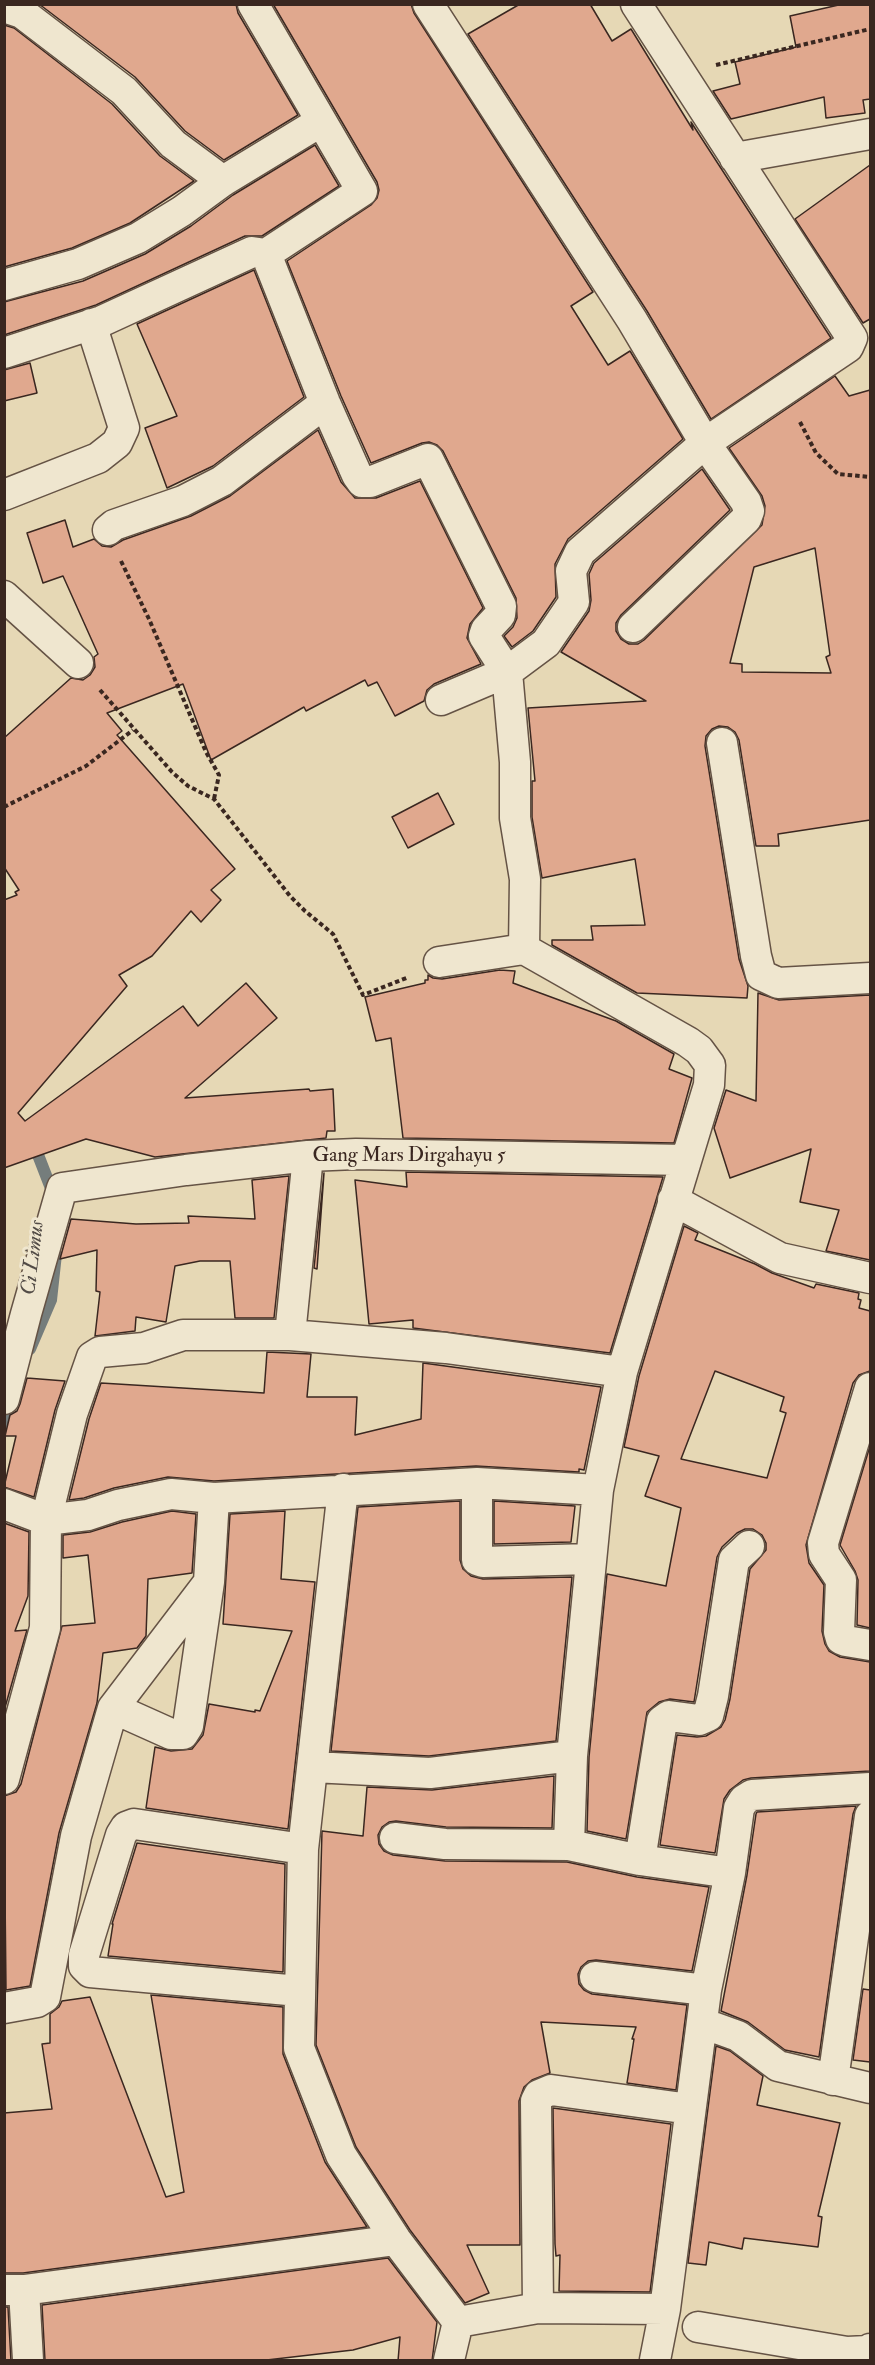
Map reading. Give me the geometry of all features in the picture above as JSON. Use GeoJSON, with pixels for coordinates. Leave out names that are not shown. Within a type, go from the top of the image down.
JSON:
{"type":"FeatureCollection","features":[{"type":"Feature","properties":{"kind":"street"},"geometry":{"type":"LineString","coordinates":[[4,353],[91,324],[252,252],[266,254],[362,191],[253,4]]}},
{"type":"Feature","properties":{"kind":"street"},"geometry":{"type":"LineString","coordinates":[[428,4],[632,320],[705,443],[746,502],[749,511],[746,519],[633,627]]}},
{"type":"Feature","properties":{"kind":"street"},"geometry":{"type":"LineString","coordinates":[[441,700],[507,672],[546,643],[574,602],[571,572],[580,552],[705,443],[848,347],[852,338],[636,4]]}},
{"type":"Feature","properties":{"kind":"street"},"geometry":{"type":"LineString","coordinates":[[4,8],[22,13],[124,91],[173,144],[223,180]]}},
{"type":"Feature","properties":{"kind":"street"},"geometry":{"type":"LineString","coordinates":[[4,285],[78,264],[138,238],[223,180],[320,122]]}},
{"type":"Feature","properties":{"kind":"street"},"geometry":{"type":"LineString","coordinates":[[735,158],[870,134]]}},
{"type":"Feature","properties":{"kind":"street"},"geometry":{"type":"LineString","coordinates":[[266,254],[325,403],[357,475],[362,482],[370,482],[428,459],[501,606],[500,615],[486,630],[484,636],[507,672],[515,762],[515,818],[525,879],[524,949]]}},
{"type":"Feature","properties":{"kind":"street"},"geometry":{"type":"LineString","coordinates":[[4,495],[98,458],[117,443],[124,428],[91,324]]}},
{"type":"Feature","properties":{"kind":"street"},"geometry":{"type":"LineString","coordinates":[[108,530],[114,525],[183,501],[222,482],[325,403]]}},
{"type":"Feature","properties":{"kind":"street"},"geometry":{"type":"LineString","coordinates":[[4,596],[78,663]]}},
{"type":"Feature","properties":{"kind":"street"},"geometry":{"type":"LineString","coordinates":[[722,742],[761,975],[778,983],[870,978]]}},
{"type":"Feature","properties":{"kind":"street"},"geometry":{"type":"LineString","coordinates":[[439,962],[524,949],[688,1042],[706,1058],[710,1065],[709,1085],[622,1372],[598,1490],[573,1756],[569,1845]]}},
{"type":"Feature","properties":{"kind":"street","name":"Gang Mars Dirgahayu 5"},"geometry":{"type":"LineString","coordinates":[[4,1399],[62,1188],[186,1170],[308,1156],[356,1154],[686,1160]]}},
{"type":"Feature","properties":{"kind":"street"},"geometry":{"type":"LineString","coordinates":[[290,1335],[308,1156]]}},
{"type":"Feature","properties":{"kind":"street"},"geometry":{"type":"LineString","coordinates":[[674,1200],[780,1258],[870,1278]]}},
{"type":"Feature","properties":{"kind":"street"},"geometry":{"type":"LineString","coordinates":[[4,1779],[45,1628],[46,1520],[72,1414],[92,1357],[100,1352],[144,1348],[183,1335],[290,1335],[446,1348],[622,1372]]}},
{"type":"Feature","properties":{"kind":"street"},"geometry":{"type":"LineString","coordinates":[[870,1388],[823,1543],[824,1554],[841,1581],[839,1632],[842,1639],[870,1645]]}},
{"type":"Feature","properties":{"kind":"street"},"geometry":{"type":"LineString","coordinates":[[4,1504],[46,1520],[88,1515],[118,1505],[171,1494],[214,1498],[477,1483],[598,1490]]}},
{"type":"Feature","properties":{"kind":"street"},"geometry":{"type":"LineString","coordinates":[[477,1483],[477,1560],[483,1562],[590,1559]]}},
{"type":"Feature","properties":{"kind":"street"},"geometry":{"type":"LineString","coordinates":[[343,1489],[303,1849],[299,2048],[341,2155],[396,2240],[458,2322]]}},
{"type":"Feature","properties":{"kind":"street"},"geometry":{"type":"LineString","coordinates":[[113,1708],[171,1734],[183,1734],[188,1726],[208,1582],[214,1498]]}},
{"type":"Feature","properties":{"kind":"street"},"geometry":{"type":"LineString","coordinates":[[640,1860],[662,1721],[669,1716],[699,1720],[708,1716],[734,1560],[749,1546]]}},
{"type":"Feature","properties":{"kind":"street"},"geometry":{"type":"LineString","coordinates":[[4,2008],[37,2002],[45,1997],[76,1836],[113,1708],[208,1582]]}},
{"type":"Feature","properties":{"kind":"street"},"geometry":{"type":"LineString","coordinates":[[313,1767],[430,1773],[573,1756]]}},
{"type":"Feature","properties":{"kind":"street"},"geometry":{"type":"LineString","coordinates":[[655,2361],[665,2309],[706,1990],[730,1873],[739,1808],[744,1800],[752,1795],[870,1788]]}},
{"type":"Feature","properties":{"kind":"street"},"geometry":{"type":"LineString","coordinates":[[832,2080],[870,1816]]}},
{"type":"Feature","properties":{"kind":"street"},"geometry":{"type":"LineString","coordinates":[[299,1991],[90,1972],[84,1966],[84,1955],[121,1835],[126,1827],[134,1824],[303,1849]]}},
{"type":"Feature","properties":{"kind":"street"},"geometry":{"type":"LineString","coordinates":[[395,1838],[445,1844],[569,1845],[640,1860],[730,1873]]}},
{"type":"Feature","properties":{"kind":"street"},"geometry":{"type":"LineString","coordinates":[[595,1977],[706,1990]]}},
{"type":"Feature","properties":{"kind":"street"},"geometry":{"type":"LineString","coordinates":[[702,2023],[738,2036],[778,2066],[870,2088]]}},
{"type":"Feature","properties":{"kind":"street"},"geometry":{"type":"LineString","coordinates":[[538,2308],[536,2101],[538,2095],[551,2090],[690,2109]]}},
{"type":"Feature","properties":{"kind":"street"},"geometry":{"type":"LineString","coordinates":[[28,2361],[14,2290],[396,2240]]}},
{"type":"Feature","properties":{"kind":"street"},"geometry":{"type":"LineString","coordinates":[[458,2322],[538,2308],[665,2309]]}},
{"type":"Feature","properties":{"kind":"street"},"geometry":{"type":"LineString","coordinates":[[449,2361],[458,2322]]}},
{"type":"Feature","properties":{"kind":"street"},"geometry":{"type":"LineString","coordinates":[[698,2327],[847,2352],[870,2349]]}},
{"type":"Feature","properties":{"kind":"path"},"geometry":{"type":"LineString","coordinates":[[682,73],[870,29]]}},
{"type":"Feature","properties":{"kind":"path"},"geometry":{"type":"LineString","coordinates":[[784,390],[816,453],[824,462],[838,474],[870,477]]}},
{"type":"Feature","properties":{"kind":"path"},"geometry":{"type":"LineString","coordinates":[[108,530],[207,752],[219,774],[214,799]]}},
{"type":"Feature","properties":{"kind":"path"},"geometry":{"type":"LineString","coordinates":[[78,663],[133,730],[188,786],[214,799],[290,896],[333,934],[363,995],[405,980],[420,970],[439,962]]}},
{"type":"Feature","properties":{"kind":"path"},"geometry":{"type":"LineString","coordinates":[[4,807],[86,766],[133,730]]}},
{"type":"Feature","properties":{"kind":"building"},"geometry":{"type":"Polygon","coordinates":[[[39,4],[236,4],[238,13],[298,115],[224,160],[185,131],[135,77],[39,4]]]}},
{"type":"Feature","properties":{"kind":"building"},"geometry":{"type":"Polygon","coordinates":[[[273,4],[411,4],[414,13],[593,292],[571,306],[608,365],[630,351],[683,439],[568,539],[555,564],[556,597],[533,631],[512,647],[504,636],[513,627],[517,618],[516,598],[443,451],[437,445],[429,442],[422,443],[371,463],[341,396],[287,261],[371,205],[377,198],[379,190],[377,182],[273,4]]]}},
{"type":"Feature","properties":{"kind":"building"},"geometry":{"type":"Polygon","coordinates":[[[520,4],[590,4],[612,41],[631,29],[693,130],[691,122],[831,338],[711,419],[647,311],[468,34],[520,4]]]}},
{"type":"Feature","properties":{"kind":"building"},"geometry":{"type":"Polygon","coordinates":[[[843,4],[870,4],[870,99],[863,100],[865,113],[826,118],[824,97],[731,119],[713,91],[740,84],[735,62],[796,47],[790,16],[843,4]]]}},
{"type":"Feature","properties":{"kind":"building"},"geometry":{"type":"Polygon","coordinates":[[[4,25],[14,28],[112,104],[160,156],[194,181],[130,223],[72,248],[4,267],[4,25]]]}},
{"type":"Feature","properties":{"kind":"building"},"geometry":{"type":"Polygon","coordinates":[[[315,145],[339,186],[262,236],[245,236],[96,305],[4,335],[4,302],[83,281],[145,254],[191,226],[233,195],[315,145]]]}},
{"type":"Feature","properties":{"kind":"building"},"geometry":{"type":"Polygon","coordinates":[[[870,165],[870,319],[863,323],[795,219],[870,165]]]}},
{"type":"Feature","properties":{"kind":"building"},"geometry":{"type":"Polygon","coordinates":[[[254,270],[304,397],[213,466],[167,488],[145,428],[177,416],[137,324],[254,270]]]}},
{"type":"Feature","properties":{"kind":"building"},"geometry":{"type":"Polygon","coordinates":[[[30,363],[37,393],[4,401],[4,370],[30,363]]]}},
{"type":"Feature","properties":{"kind":"building"},"geometry":{"type":"Polygon","coordinates":[[[835,376],[849,396],[870,390],[870,820],[778,834],[779,846],[756,846],[739,740],[735,732],[728,727],[719,726],[712,729],[706,736],[705,746],[739,959],[748,986],[747,998],[637,993],[552,945],[552,940],[593,940],[591,926],[645,925],[635,859],[542,878],[532,817],[532,781],[535,781],[528,708],[646,701],[561,652],[589,611],[591,600],[589,574],[594,563],[702,469],[730,510],[621,615],[616,623],[616,631],[621,639],[629,644],[638,644],[644,640],[762,525],[765,506],[762,496],[729,448],[835,376]],[[815,548],[754,567],[730,663],[742,664],[742,672],[831,673],[826,657],[830,655],[815,548]]]}},
{"type":"Feature","properties":{"kind":"building"},"geometry":{"type":"Polygon","coordinates":[[[318,430],[341,482],[355,498],[376,498],[420,481],[483,608],[470,624],[467,638],[481,664],[434,684],[427,690],[424,701],[395,716],[377,682],[368,686],[365,680],[306,711],[304,707],[211,760],[183,684],[107,713],[122,731],[117,735],[235,869],[211,890],[221,900],[201,922],[191,911],[152,956],[119,975],[127,986],[18,1113],[25,1121],[183,1006],[198,1026],[246,983],[277,1018],[185,1098],[333,1089],[335,1131],[327,1131],[326,1138],[155,1157],[86,1139],[4,1168],[4,900],[17,895],[15,892],[19,890],[4,867],[4,738],[71,678],[83,680],[90,675],[95,667],[94,657],[98,654],[63,576],[43,583],[27,533],[65,520],[73,547],[94,539],[102,546],[111,547],[123,540],[191,516],[230,496],[318,430]]]}},
{"type":"Feature","properties":{"kind":"building"},"geometry":{"type":"Polygon","coordinates":[[[438,793],[454,824],[408,848],[392,817],[438,793]]]}},
{"type":"Feature","properties":{"kind":"building"},"geometry":{"type":"Polygon","coordinates":[[[500,970],[515,971],[513,983],[616,1021],[674,1054],[669,1069],[692,1078],[674,1143],[403,1138],[391,1038],[376,1041],[365,997],[425,983],[428,975],[442,979],[500,970]]]}},
{"type":"Feature","properties":{"kind":"building"},"geometry":{"type":"Polygon","coordinates":[[[758,993],[779,1000],[870,995],[870,1260],[826,1251],[839,1210],[800,1202],[811,1149],[730,1178],[714,1128],[726,1090],[756,1101],[758,993]]]}},
{"type":"Feature","properties":{"kind":"building"},"geometry":{"type":"Polygon","coordinates":[[[406,1172],[663,1177],[610,1353],[413,1328],[413,1320],[369,1324],[355,1180],[407,1187],[406,1172]]]}},
{"type":"Feature","properties":{"kind":"building"},"geometry":{"type":"Polygon","coordinates":[[[324,1173],[317,1269],[314,1268],[324,1173]]]}},
{"type":"Feature","properties":{"kind":"building"},"geometry":{"type":"Polygon","coordinates":[[[289,1176],[274,1318],[235,1318],[230,1261],[200,1261],[175,1266],[166,1322],[136,1317],[135,1331],[95,1336],[100,1292],[96,1291],[97,1250],[60,1259],[71,1219],[136,1224],[189,1223],[188,1216],[255,1219],[252,1180],[289,1176]]]}},
{"type":"Feature","properties":{"kind":"building"},"geometry":{"type":"Polygon","coordinates":[[[684,1226],[698,1233],[695,1240],[772,1273],[814,1288],[816,1284],[859,1293],[858,1299],[861,1300],[859,1308],[870,1311],[870,1371],[859,1375],[853,1383],[806,1545],[809,1563],[824,1585],[822,1631],[825,1644],[829,1651],[840,1657],[870,1662],[870,1771],[743,1780],[730,1790],[724,1799],[715,1853],[660,1845],[677,1735],[706,1736],[721,1727],[725,1720],[750,1569],[766,1550],[766,1543],[762,1535],[753,1529],[745,1529],[737,1533],[722,1547],[717,1557],[694,1702],[670,1699],[659,1702],[647,1712],[626,1839],[587,1831],[589,1757],[607,1574],[666,1586],[681,1508],[645,1496],[659,1456],[624,1447],[639,1376],[684,1226]],[[715,1371],[681,1459],[767,1478],[786,1413],[780,1411],[784,1397],[715,1371]]]}},
{"type":"Feature","properties":{"kind":"building"},"geometry":{"type":"Polygon","coordinates":[[[267,1352],[311,1354],[307,1397],[357,1397],[355,1435],[421,1419],[423,1363],[601,1387],[584,1470],[579,1469],[579,1472],[476,1466],[214,1481],[168,1477],[69,1500],[89,1419],[101,1383],[264,1393],[267,1352]]]}},
{"type":"Feature","properties":{"kind":"building"},"geometry":{"type":"Polygon","coordinates":[[[27,1378],[65,1381],[55,1410],[34,1497],[4,1487],[16,1436],[5,1436],[10,1415],[17,1411],[27,1378]]]}},
{"type":"Feature","properties":{"kind":"building"},"geometry":{"type":"Polygon","coordinates":[[[870,1446],[870,1628],[857,1625],[858,1580],[840,1545],[870,1446]]]}},
{"type":"Feature","properties":{"kind":"building"},"geometry":{"type":"Polygon","coordinates":[[[460,1501],[460,1560],[463,1569],[471,1576],[483,1579],[572,1577],[556,1741],[429,1756],[331,1751],[358,1507],[460,1501]]]}},
{"type":"Feature","properties":{"kind":"building"},"geometry":{"type":"Polygon","coordinates":[[[494,1501],[575,1506],[571,1542],[494,1544],[494,1501]]]}},
{"type":"Feature","properties":{"kind":"building"},"geometry":{"type":"Polygon","coordinates":[[[172,1511],[196,1514],[192,1573],[148,1579],[146,1636],[137,1648],[103,1653],[97,1703],[59,1833],[30,1986],[6,1990],[4,1796],[16,1792],[21,1784],[62,1626],[95,1623],[88,1555],[63,1558],[63,1535],[90,1532],[172,1511]]]}},
{"type":"Feature","properties":{"kind":"building"},"geometry":{"type":"Polygon","coordinates":[[[285,1511],[281,1579],[315,1582],[288,1829],[146,1808],[155,1747],[171,1751],[192,1749],[203,1735],[209,1704],[260,1711],[292,1631],[223,1624],[230,1514],[285,1511]]]}},
{"type":"Feature","properties":{"kind":"building"},"geometry":{"type":"Polygon","coordinates":[[[4,1523],[29,1532],[28,1596],[15,1631],[27,1630],[4,1711],[4,1523]]]}},
{"type":"Feature","properties":{"kind":"building"},"geometry":{"type":"Polygon","coordinates":[[[554,1776],[552,1828],[446,1827],[396,1821],[389,1822],[382,1827],[378,1835],[379,1844],[384,1851],[393,1855],[445,1861],[567,1862],[637,1877],[709,1887],[692,1971],[596,1960],[588,1961],[581,1967],[578,1974],[579,1984],[592,1994],[687,2005],[676,2090],[627,2083],[634,2039],[632,2039],[636,2027],[541,2022],[550,2073],[532,2080],[524,2087],[519,2101],[520,2245],[467,2245],[489,2293],[465,2303],[410,2230],[356,2147],[316,2045],[322,1831],[363,1836],[367,1787],[432,1790],[554,1776]]]}},
{"type":"Feature","properties":{"kind":"building"},"geometry":{"type":"Polygon","coordinates":[[[856,1806],[853,1814],[819,2057],[785,2050],[748,2022],[721,2011],[747,1875],[756,1814],[757,1812],[856,1806]]]}},
{"type":"Feature","properties":{"kind":"building"},"geometry":{"type":"Polygon","coordinates":[[[137,1843],[285,1864],[283,1972],[108,1956],[112,1924],[137,1843]]]}},
{"type":"Feature","properties":{"kind":"building"},"geometry":{"type":"Polygon","coordinates":[[[863,1989],[870,1990],[870,2062],[853,2060],[863,1989]]]}},
{"type":"Feature","properties":{"kind":"building"},"geometry":{"type":"Polygon","coordinates":[[[151,1995],[283,2007],[283,2054],[325,2162],[367,2227],[23,2273],[4,2273],[4,2113],[52,2109],[42,2044],[50,2043],[50,2014],[59,2007],[62,2001],[90,1997],[166,2197],[184,2192],[151,1995]]]}},
{"type":"Feature","properties":{"kind":"building"},"geometry":{"type":"Polygon","coordinates":[[[716,2046],[730,2051],[763,2076],[757,2105],[840,2123],[818,2216],[822,2217],[818,2247],[744,2238],[742,2249],[709,2242],[706,2265],[688,2263],[716,2046]]]}},
{"type":"Feature","properties":{"kind":"building"},"geometry":{"type":"Polygon","coordinates":[[[553,2108],[671,2124],[650,2292],[559,2291],[560,2255],[556,2256],[555,2244],[553,2108]]]}},
{"type":"Feature","properties":{"kind":"building"},"geometry":{"type":"Polygon","coordinates":[[[388,2258],[437,2322],[432,2361],[398,2361],[400,2337],[353,2350],[258,2361],[45,2361],[42,2305],[388,2258]]]}},
{"type":"Feature","properties":{"kind":"building"},"geometry":{"type":"Polygon","coordinates":[[[4,2307],[8,2307],[11,2361],[4,2361],[4,2307]]]}},
{"type":"Feature","properties":{"kind":"waterway","name":"Ci Limus"},"geometry":{"type":"LineString","coordinates":[[33,1142],[54,1196]]}},
{"type":"Feature","properties":{"kind":"waterway","name":"Ci Limus"},"geometry":{"type":"LineString","coordinates":[[30,1349],[51,1300],[56,1254]]}},
{"type":"Feature","properties":{"kind":"waterway","name":"Ci Limus"},"geometry":{"type":"LineString","coordinates":[[4,1424],[11,1398]]}}]}
